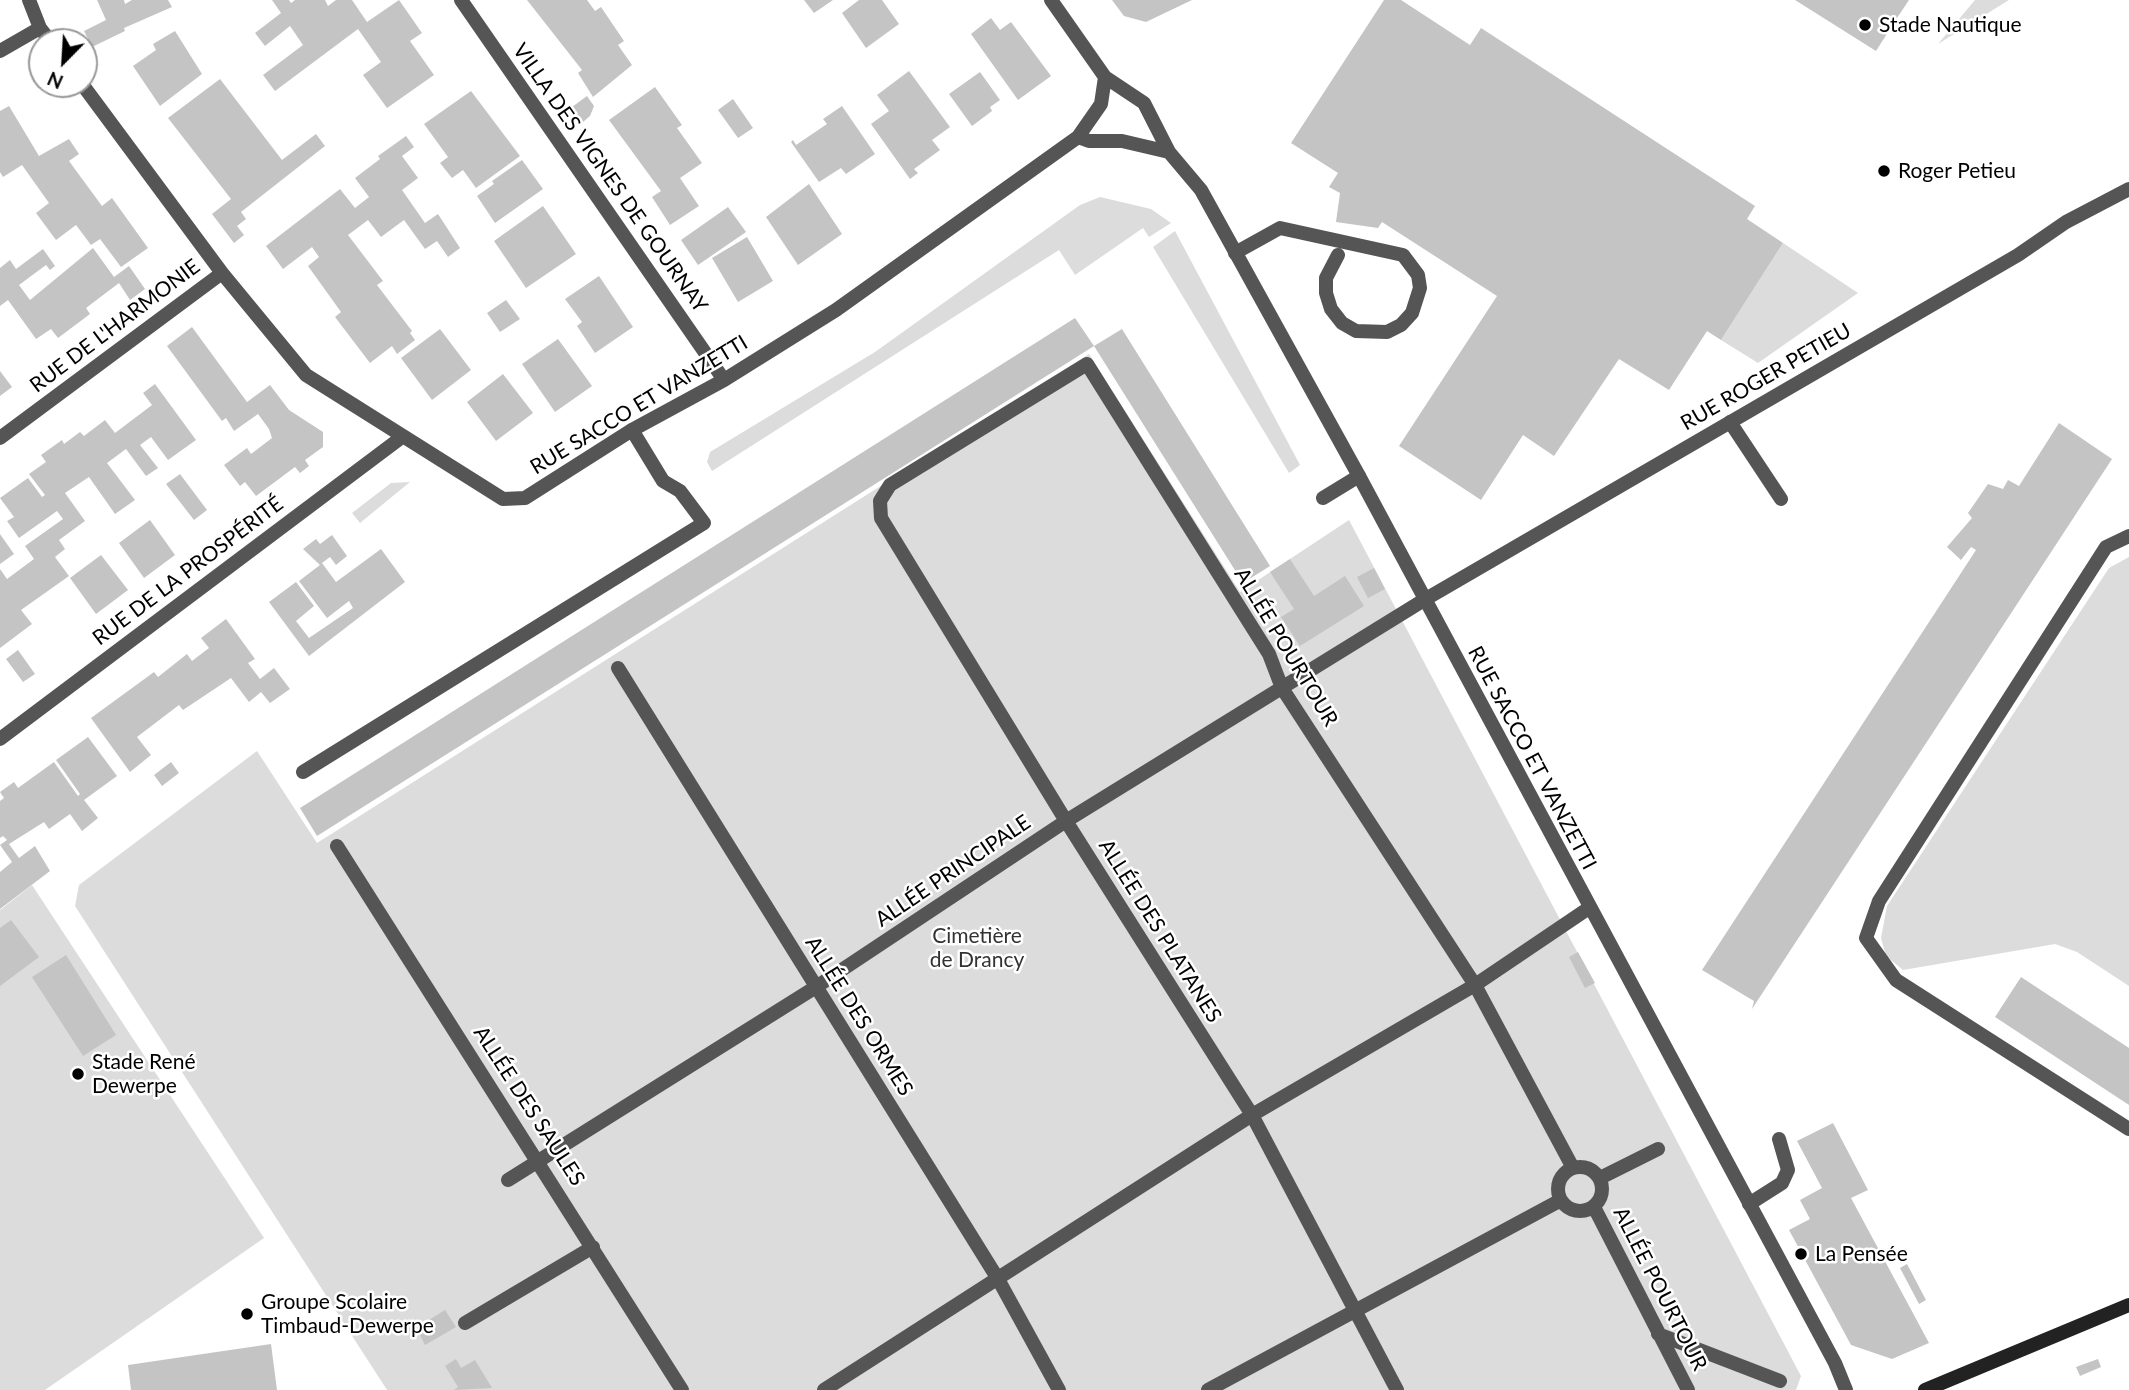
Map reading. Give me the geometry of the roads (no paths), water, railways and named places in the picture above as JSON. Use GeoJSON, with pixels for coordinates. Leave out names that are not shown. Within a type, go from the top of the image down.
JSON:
{"type":"FeatureCollection","features":[{"type":"Feature","properties":{"kind":"main road"},"geometry":{"type":"LineString","coordinates":[[1924,1390],[2129,1305]]}},
{"type":"Feature","properties":{"kind":"street"},"geometry":{"type":"LineString","coordinates":[[0,51],[40,27],[29,0]]}},
{"type":"Feature","properties":{"kind":"street","name":"VILLA DES VIGNES DE GOURNAY"},"geometry":{"type":"LineString","coordinates":[[461,0],[724,380]]}},
{"type":"Feature","properties":{"kind":"street"},"geometry":{"type":"LineString","coordinates":[[1051,0],[1105,77]]}},
{"type":"Feature","properties":{"kind":"street","name":"RUE SACCO ET VANZETTI"},"geometry":{"type":"LineString","coordinates":[[92,98],[222,273],[306,375],[402,438],[503,499],[526,498],[632,430],[724,380],[836,310],[1078,137],[1101,104],[1105,77],[1144,103],[1169,152],[1201,190],[1359,476],[1835,1363],[1846,1390]]}},
{"type":"Feature","properties":{"kind":"street"},"geometry":{"type":"LineString","coordinates":[[1078,137],[1089,141],[1122,141],[1169,152]]}},
{"type":"Feature","properties":{"kind":"street","name":"RUE ROGER PETIEU"},"geometry":{"type":"LineString","coordinates":[[1424,600],[2018,255],[2066,222],[2129,189]]}},
{"type":"Feature","properties":{"kind":"street"},"geometry":{"type":"LineString","coordinates":[[1236,253],[1280,228],[1403,256],[1418,275],[1420,288],[1412,313],[1401,325],[1387,332],[1356,331],[1342,323],[1331,309],[1326,293],[1326,278],[1338,255]]}},
{"type":"Feature","properties":{"kind":"street","name":"RUE DE L'HARMONIE"},"geometry":{"type":"LineString","coordinates":[[0,439],[222,273]]}},
{"type":"Feature","properties":{"kind":"street","name":"ALLÉE POURTOUR"},"geometry":{"type":"LineString","coordinates":[[880,502],[890,485],[1087,364],[1258,636],[1282,688],[1475,985],[1573,1168]]}},
{"type":"Feature","properties":{"kind":"street"},"geometry":{"type":"LineString","coordinates":[[1730,422],[1781,499]]}},
{"type":"Feature","properties":{"kind":"street"},"geometry":{"type":"LineString","coordinates":[[303,772],[704,523],[680,491],[663,481],[632,430]]}},
{"type":"Feature","properties":{"kind":"street","name":"RUE DE LA PROSPÉRITÉ"},"geometry":{"type":"LineString","coordinates":[[0,739],[402,438]]}},
{"type":"Feature","properties":{"kind":"street"},"geometry":{"type":"LineString","coordinates":[[1323,498],[1359,476]]}},
{"type":"Feature","properties":{"kind":"street","name":"ALLÉE DES PLATANES"},"geometry":{"type":"LineString","coordinates":[[880,502],[881,518],[1066,821],[1252,1115],[1397,1390]]}},
{"type":"Feature","properties":{"kind":"street"},"geometry":{"type":"LineString","coordinates":[[2129,536],[2106,547],[1879,901],[1866,938],[1896,980],[2129,1129]]}},
{"type":"Feature","properties":{"kind":"street","name":"ALLÉE PRINCIPALE"},"geometry":{"type":"LineString","coordinates":[[509,1180],[816,987],[1066,821],[1424,600]]}},
{"type":"Feature","properties":{"kind":"street","name":"ALLÉE DES ORMES"},"geometry":{"type":"LineString","coordinates":[[618,668],[998,1279],[1059,1390]]}},
{"type":"Feature","properties":{"kind":"street","name":"ALLÉE DES SAULES"},"geometry":{"type":"LineString","coordinates":[[337,846],[682,1390]]}},
{"type":"Feature","properties":{"kind":"street"},"geometry":{"type":"LineString","coordinates":[[824,1390],[1252,1115],[1475,985],[1589,908]]}},
{"type":"Feature","properties":{"kind":"street"},"geometry":{"type":"LineString","coordinates":[[1749,1204],[1782,1183],[1788,1170],[1779,1139]]}},
{"type":"Feature","properties":{"kind":"street"},"geometry":{"type":"LineString","coordinates":[[1600,1178],[1658,1149]]}},
{"type":"Feature","properties":{"kind":"street"},"geometry":{"type":"LineString","coordinates":[[1586,1167],[1600,1178],[1603,1191],[1594,1207],[1588,1211],[1572,1210],[1561,1200],[1559,1181],[1573,1168],[1586,1167]]}},
{"type":"Feature","properties":{"kind":"street"},"geometry":{"type":"LineString","coordinates":[[1208,1390],[1561,1200]]}},
{"type":"Feature","properties":{"kind":"street","name":"ALLÉE POURTOUR"},"geometry":{"type":"LineString","coordinates":[[1594,1207],[1688,1390]]}},
{"type":"Feature","properties":{"kind":"street"},"geometry":{"type":"LineString","coordinates":[[465,1323],[593,1247]]}},
{"type":"Feature","properties":{"kind":"street"},"geometry":{"type":"LineString","coordinates":[[1658,1334],[1780,1381]]}},
{"type":"Feature","properties":{"kind":"place","name":"Stade Nautique"},"geometry":{"type":"Point","coordinates":[1865,25]}},
{"type":"Feature","properties":{"kind":"place","name":"Roger Petieu"},"geometry":{"type":"Point","coordinates":[1884,171]}},
{"type":"Feature","properties":{"kind":"place","name":"Stade René Dewerpe"},"geometry":{"type":"Point","coordinates":[78,1074]}},
{"type":"Feature","properties":{"kind":"place","name":"La Pensée"},"geometry":{"type":"Point","coordinates":[1801,1254]}},
{"type":"Feature","properties":{"kind":"place","name":"Groupe Scolaire Timbaud-Dewerpe"},"geometry":{"type":"Point","coordinates":[247,1314]}},
{"type":"Feature","properties":{"kind":"park label","name":"Cimetière de Drancy"},"geometry":{"type":"Point","coordinates":[977,948]}}]}
